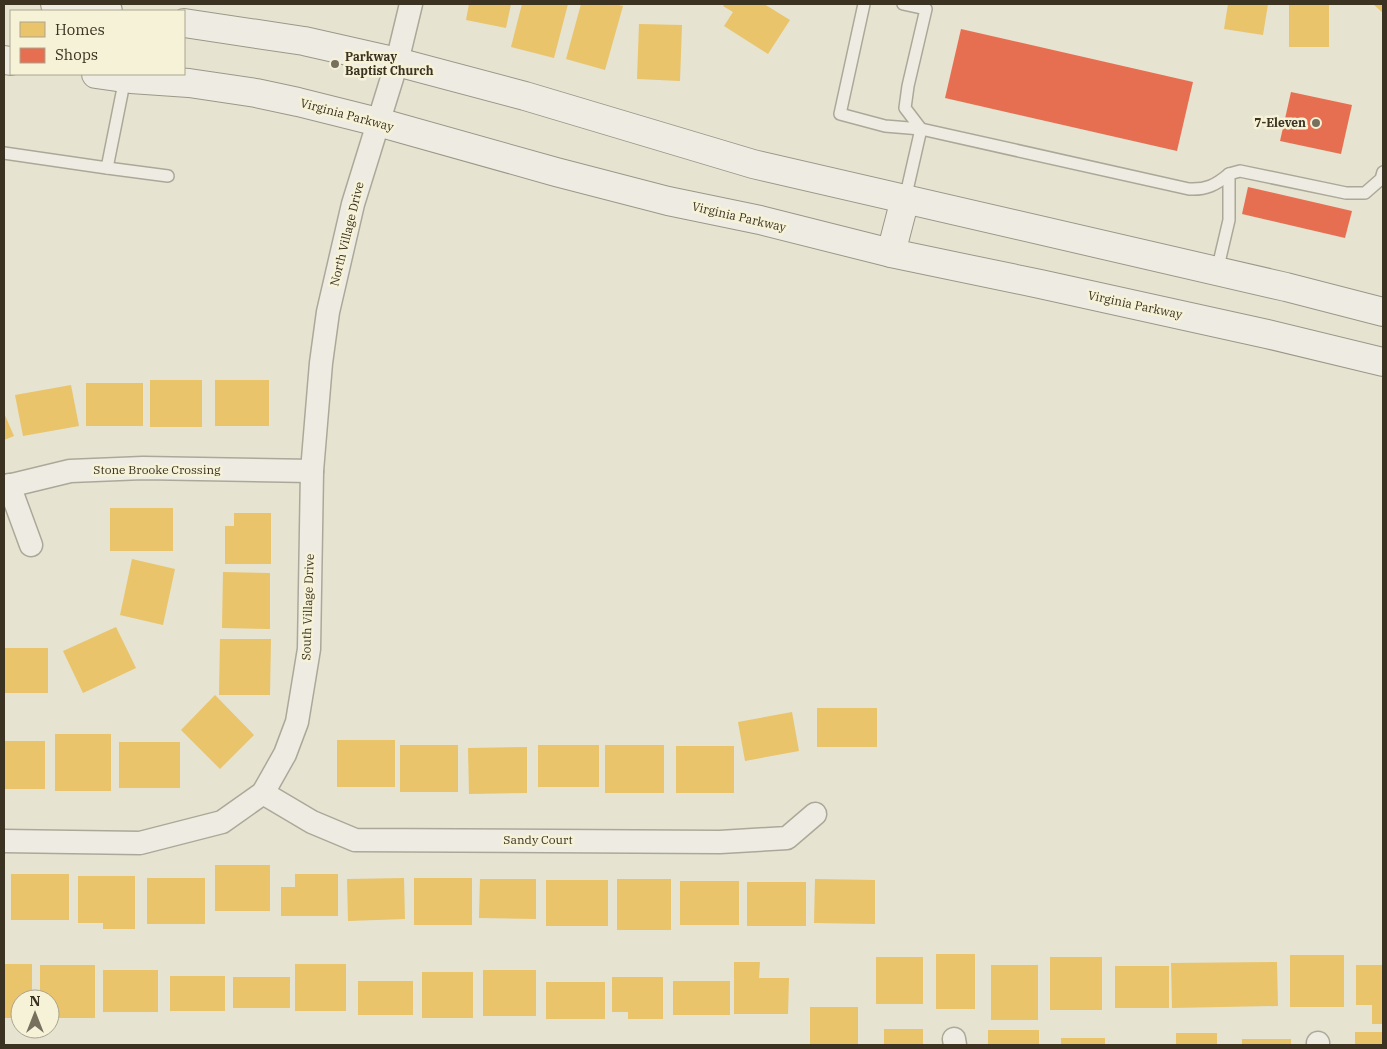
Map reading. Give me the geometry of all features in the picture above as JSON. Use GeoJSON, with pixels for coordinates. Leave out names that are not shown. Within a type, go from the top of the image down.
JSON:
{"type":"FeatureCollection","features":[{"type":"Feature","properties":{"kind":"main road"},"geometry":{"type":"LineString","coordinates":[[55,4],[100,10]]}},
{"type":"Feature","properties":{"kind":"main road"},"geometry":{"type":"LineString","coordinates":[[185,23],[304,41],[397,62],[525,96],[753,164],[1217,271],[1383,312]]}},
{"type":"Feature","properties":{"kind":"main road","name":"Virginia Parkway"},"geometry":{"type":"LineString","coordinates":[[103,75],[189,83],[256,93],[298,102],[668,201],[772,223],[891,253],[1267,334],[1383,362]]}},
{"type":"Feature","properties":{"kind":"main road"},"geometry":{"type":"LineString","coordinates":[[891,253],[905,199]]}},
{"type":"Feature","properties":{"kind":"street","name":"North Village Drive"},"geometry":{"type":"LineString","coordinates":[[312,471],[321,363],[328,312],[353,204],[397,62],[411,4]]}},
{"type":"Feature","properties":{"kind":"street","name":"Stone Brooke Crossing"},"geometry":{"type":"LineString","coordinates":[[6,486],[70,471],[143,468],[312,471]]}},
{"type":"Feature","properties":{"kind":"street","name":"South Village Drive"},"geometry":{"type":"LineString","coordinates":[[4,841],[140,843],[222,822],[263,793],[285,754],[297,722],[309,648],[312,471]]}},
{"type":"Feature","properties":{"kind":"street"},"geometry":{"type":"LineString","coordinates":[[6,486],[31,545]]}},
{"type":"Feature","properties":{"kind":"street","name":"Sandy Court"},"geometry":{"type":"LineString","coordinates":[[263,793],[312,822],[355,840],[730,842],[787,838],[815,814]]}},
{"type":"Feature","properties":{"kind":"lane"},"geometry":{"type":"LineString","coordinates":[[864,4],[840,114],[885,126],[921,129],[1189,189],[1201,190],[1216,184],[1229,174],[1240,171],[1346,193],[1366,193],[1381,179],[1383,172]]}},
{"type":"Feature","properties":{"kind":"lane"},"geometry":{"type":"LineString","coordinates":[[902,4],[926,9],[908,86],[905,108],[921,129]]}},
{"type":"Feature","properties":{"kind":"lane"},"geometry":{"type":"LineString","coordinates":[[107,168],[124,78]]}},
{"type":"Feature","properties":{"kind":"lane"},"geometry":{"type":"LineString","coordinates":[[905,199],[921,129]]}},
{"type":"Feature","properties":{"kind":"lane"},"geometry":{"type":"LineString","coordinates":[[4,154],[168,176]]}},
{"type":"Feature","properties":{"kind":"lane"},"geometry":{"type":"LineString","coordinates":[[1217,271],[1229,220],[1229,174]]}},
{"type":"Feature","properties":{"kind":"building: Homes"},"geometry":{"type":"Polygon","coordinates":[[[469,4],[511,4],[506,28],[466,20],[469,4]]]}},
{"type":"Feature","properties":{"kind":"building: Homes"},"geometry":{"type":"Polygon","coordinates":[[[522,4],[568,4],[554,58],[511,47],[522,4]]]}},
{"type":"Feature","properties":{"kind":"building: Homes"},"geometry":{"type":"Polygon","coordinates":[[[581,4],[614,4],[623,6],[605,70],[566,59],[581,4]]]}},
{"type":"Feature","properties":{"kind":"building: Homes"},"geometry":{"type":"Polygon","coordinates":[[[725,4],[764,4],[790,20],[768,54],[724,26],[733,12],[723,6],[725,4]]]}},
{"type":"Feature","properties":{"kind":"building: Homes"},"geometry":{"type":"Polygon","coordinates":[[[1228,4],[1268,4],[1263,35],[1224,29],[1228,4]]]}},
{"type":"Feature","properties":{"kind":"building: Homes"},"geometry":{"type":"Polygon","coordinates":[[[1289,4],[1329,4],[1329,47],[1289,47],[1289,4]]]}},
{"type":"Feature","properties":{"kind":"building: Homes"},"geometry":{"type":"Polygon","coordinates":[[[1373,4],[1383,4],[1383,13],[1373,4]]]}},
{"type":"Feature","properties":{"kind":"building: Homes"},"geometry":{"type":"Polygon","coordinates":[[[639,24],[682,25],[680,81],[637,79],[639,24]]]}},
{"type":"Feature","properties":{"kind":"building: Homes"},"geometry":{"type":"Polygon","coordinates":[[[150,380],[202,380],[202,427],[150,427],[150,380]]]}},
{"type":"Feature","properties":{"kind":"building: Homes"},"geometry":{"type":"Polygon","coordinates":[[[215,380],[269,380],[269,426],[215,426],[215,380]]]}},
{"type":"Feature","properties":{"kind":"building: Homes"},"geometry":{"type":"Polygon","coordinates":[[[86,383],[143,383],[143,426],[86,426],[86,383]]]}},
{"type":"Feature","properties":{"kind":"building: Homes"},"geometry":{"type":"Polygon","coordinates":[[[71,385],[79,426],[23,436],[15,395],[71,385]]]}},
{"type":"Feature","properties":{"kind":"building: Homes"},"geometry":{"type":"Polygon","coordinates":[[[4,413],[14,436],[4,440],[4,413]]]}},
{"type":"Feature","properties":{"kind":"building: Homes"},"geometry":{"type":"Polygon","coordinates":[[[110,508],[173,508],[173,551],[110,551],[110,508]]]}},
{"type":"Feature","properties":{"kind":"building: Homes"},"geometry":{"type":"Polygon","coordinates":[[[234,513],[271,513],[271,564],[225,564],[225,526],[234,526],[234,513]]]}},
{"type":"Feature","properties":{"kind":"building: Homes"},"geometry":{"type":"Polygon","coordinates":[[[132,559],[175,569],[163,625],[120,615],[132,559]]]}},
{"type":"Feature","properties":{"kind":"building: Homes"},"geometry":{"type":"Polygon","coordinates":[[[223,572],[270,573],[270,629],[222,628],[223,572]]]}},
{"type":"Feature","properties":{"kind":"building: Homes"},"geometry":{"type":"Polygon","coordinates":[[[116,627],[136,668],[83,693],[63,651],[116,627]]]}},
{"type":"Feature","properties":{"kind":"building: Homes"},"geometry":{"type":"Polygon","coordinates":[[[220,639],[271,639],[270,695],[219,695],[220,639]]]}},
{"type":"Feature","properties":{"kind":"building: Homes"},"geometry":{"type":"Polygon","coordinates":[[[4,648],[48,648],[48,693],[4,693],[4,648]]]}},
{"type":"Feature","properties":{"kind":"building: Homes"},"geometry":{"type":"Polygon","coordinates":[[[215,695],[254,735],[220,769],[181,730],[215,695]]]}},
{"type":"Feature","properties":{"kind":"building: Homes"},"geometry":{"type":"Polygon","coordinates":[[[817,708],[877,708],[877,747],[817,747],[817,708]]]}},
{"type":"Feature","properties":{"kind":"building: Homes"},"geometry":{"type":"Polygon","coordinates":[[[792,712],[799,751],[745,761],[738,722],[792,712]]]}},
{"type":"Feature","properties":{"kind":"building: Homes"},"geometry":{"type":"Polygon","coordinates":[[[55,734],[111,734],[111,791],[55,791],[55,734]]]}},
{"type":"Feature","properties":{"kind":"building: Homes"},"geometry":{"type":"Polygon","coordinates":[[[337,740],[395,740],[395,787],[337,787],[337,740]]]}},
{"type":"Feature","properties":{"kind":"building: Homes"},"geometry":{"type":"Polygon","coordinates":[[[4,741],[45,741],[45,789],[4,789],[4,741]]]}},
{"type":"Feature","properties":{"kind":"building: Homes"},"geometry":{"type":"Polygon","coordinates":[[[119,742],[180,742],[180,788],[119,788],[119,742]]]}},
{"type":"Feature","properties":{"kind":"building: Homes"},"geometry":{"type":"Polygon","coordinates":[[[400,745],[458,745],[458,792],[400,792],[400,745]]]}},
{"type":"Feature","properties":{"kind":"building: Homes"},"geometry":{"type":"Polygon","coordinates":[[[538,745],[599,745],[599,787],[538,787],[538,745]]]}},
{"type":"Feature","properties":{"kind":"building: Homes"},"geometry":{"type":"Polygon","coordinates":[[[605,745],[664,745],[664,793],[605,793],[605,745]]]}},
{"type":"Feature","properties":{"kind":"building: Homes"},"geometry":{"type":"Polygon","coordinates":[[[676,746],[734,746],[734,793],[676,793],[676,746]]]}},
{"type":"Feature","properties":{"kind":"building: Homes"},"geometry":{"type":"Polygon","coordinates":[[[527,747],[527,793],[469,794],[468,748],[527,747]]]}},
{"type":"Feature","properties":{"kind":"building: Homes"},"geometry":{"type":"Polygon","coordinates":[[[215,865],[270,865],[270,911],[215,911],[215,865]]]}},
{"type":"Feature","properties":{"kind":"building: Homes"},"geometry":{"type":"Polygon","coordinates":[[[11,874],[69,874],[69,920],[11,920],[11,874]]]}},
{"type":"Feature","properties":{"kind":"building: Homes"},"geometry":{"type":"Polygon","coordinates":[[[295,874],[338,874],[338,916],[281,916],[281,887],[295,887],[295,874]]]}},
{"type":"Feature","properties":{"kind":"building: Homes"},"geometry":{"type":"Polygon","coordinates":[[[78,876],[135,876],[135,929],[103,929],[103,923],[78,923],[78,876]]]}},
{"type":"Feature","properties":{"kind":"building: Homes"},"geometry":{"type":"Polygon","coordinates":[[[147,878],[205,878],[205,924],[147,924],[147,878]]]}},
{"type":"Feature","properties":{"kind":"building: Homes"},"geometry":{"type":"Polygon","coordinates":[[[404,878],[405,919],[348,921],[347,879],[404,878]]]}},
{"type":"Feature","properties":{"kind":"building: Homes"},"geometry":{"type":"Polygon","coordinates":[[[414,878],[472,878],[472,925],[414,925],[414,878]]]}},
{"type":"Feature","properties":{"kind":"building: Homes"},"geometry":{"type":"Polygon","coordinates":[[[480,879],[536,879],[536,919],[479,918],[480,879]]]}},
{"type":"Feature","properties":{"kind":"building: Homes"},"geometry":{"type":"Polygon","coordinates":[[[617,879],[671,879],[671,930],[617,930],[617,879]]]}},
{"type":"Feature","properties":{"kind":"building: Homes"},"geometry":{"type":"Polygon","coordinates":[[[815,879],[875,880],[875,924],[814,923],[815,879]]]}},
{"type":"Feature","properties":{"kind":"building: Homes"},"geometry":{"type":"Polygon","coordinates":[[[546,880],[608,880],[608,926],[546,926],[546,880]]]}},
{"type":"Feature","properties":{"kind":"building: Homes"},"geometry":{"type":"Polygon","coordinates":[[[680,881],[739,881],[739,925],[680,925],[680,881]]]}},
{"type":"Feature","properties":{"kind":"building: Homes"},"geometry":{"type":"Polygon","coordinates":[[[747,882],[806,882],[806,926],[747,926],[747,882]]]}},
{"type":"Feature","properties":{"kind":"building: Homes"},"geometry":{"type":"Polygon","coordinates":[[[936,954],[975,954],[975,1009],[936,1009],[936,954]]]}},
{"type":"Feature","properties":{"kind":"building: Homes"},"geometry":{"type":"Polygon","coordinates":[[[1290,955],[1344,955],[1344,1007],[1290,1007],[1290,955]]]}},
{"type":"Feature","properties":{"kind":"building: Homes"},"geometry":{"type":"Polygon","coordinates":[[[876,957],[923,957],[923,1004],[876,1004],[876,957]]]}},
{"type":"Feature","properties":{"kind":"building: Homes"},"geometry":{"type":"Polygon","coordinates":[[[1050,957],[1102,957],[1102,1010],[1050,1010],[1050,957]]]}},
{"type":"Feature","properties":{"kind":"building: Homes"},"geometry":{"type":"Polygon","coordinates":[[[734,962],[760,962],[759,978],[789,978],[788,1014],[734,1014],[734,962]]]}},
{"type":"Feature","properties":{"kind":"building: Homes"},"geometry":{"type":"Polygon","coordinates":[[[1277,962],[1278,1006],[1172,1008],[1171,963],[1277,962]]]}},
{"type":"Feature","properties":{"kind":"building: Homes"},"geometry":{"type":"Polygon","coordinates":[[[4,964],[32,964],[32,989],[10,989],[10,1018],[4,1018],[4,964]]]}},
{"type":"Feature","properties":{"kind":"building: Homes"},"geometry":{"type":"Polygon","coordinates":[[[295,964],[346,964],[346,1011],[295,1011],[295,964]]]}},
{"type":"Feature","properties":{"kind":"building: Homes"},"geometry":{"type":"Polygon","coordinates":[[[40,965],[95,965],[95,1018],[60,1018],[60,989],[40,989],[40,965]]]}},
{"type":"Feature","properties":{"kind":"building: Homes"},"geometry":{"type":"Polygon","coordinates":[[[991,965],[1038,965],[1038,1020],[991,1020],[991,965]]]}},
{"type":"Feature","properties":{"kind":"building: Homes"},"geometry":{"type":"Polygon","coordinates":[[[1356,965],[1383,965],[1383,1024],[1372,1024],[1372,1005],[1356,1005],[1356,965]]]}},
{"type":"Feature","properties":{"kind":"building: Homes"},"geometry":{"type":"Polygon","coordinates":[[[1115,966],[1169,966],[1169,1008],[1115,1008],[1115,966]]]}},
{"type":"Feature","properties":{"kind":"building: Homes"},"geometry":{"type":"Polygon","coordinates":[[[103,970],[158,970],[158,1012],[103,1012],[103,970]]]}},
{"type":"Feature","properties":{"kind":"building: Homes"},"geometry":{"type":"Polygon","coordinates":[[[483,970],[536,970],[536,1016],[483,1016],[483,970]]]}},
{"type":"Feature","properties":{"kind":"building: Homes"},"geometry":{"type":"Polygon","coordinates":[[[422,972],[473,972],[473,1018],[422,1018],[422,972]]]}},
{"type":"Feature","properties":{"kind":"building: Homes"},"geometry":{"type":"Polygon","coordinates":[[[170,976],[225,976],[225,1011],[170,1011],[170,976]]]}},
{"type":"Feature","properties":{"kind":"building: Homes"},"geometry":{"type":"Polygon","coordinates":[[[233,977],[290,977],[290,1008],[233,1008],[233,977]]]}},
{"type":"Feature","properties":{"kind":"building: Homes"},"geometry":{"type":"Polygon","coordinates":[[[612,977],[663,977],[663,1019],[628,1019],[628,1012],[612,1012],[612,977]]]}},
{"type":"Feature","properties":{"kind":"building: Homes"},"geometry":{"type":"Polygon","coordinates":[[[358,981],[413,981],[413,1015],[358,1015],[358,981]]]}},
{"type":"Feature","properties":{"kind":"building: Homes"},"geometry":{"type":"Polygon","coordinates":[[[673,981],[730,981],[730,1015],[673,1015],[673,981]]]}},
{"type":"Feature","properties":{"kind":"building: Homes"},"geometry":{"type":"Polygon","coordinates":[[[546,982],[605,982],[605,1019],[546,1019],[546,982]]]}},
{"type":"Feature","properties":{"kind":"building: Homes"},"geometry":{"type":"Polygon","coordinates":[[[810,1007],[858,1007],[858,1045],[810,1045],[810,1007]]]}},
{"type":"Feature","properties":{"kind":"building: Homes"},"geometry":{"type":"Polygon","coordinates":[[[884,1029],[923,1029],[923,1045],[884,1045],[884,1029]]]}},
{"type":"Feature","properties":{"kind":"building: Homes"},"geometry":{"type":"Polygon","coordinates":[[[988,1030],[1039,1030],[1039,1045],[988,1045],[988,1030]]]}},
{"type":"Feature","properties":{"kind":"building: Homes"},"geometry":{"type":"Polygon","coordinates":[[[1355,1032],[1383,1032],[1383,1045],[1355,1045],[1355,1032]]]}},
{"type":"Feature","properties":{"kind":"building: Homes"},"geometry":{"type":"Polygon","coordinates":[[[1176,1033],[1217,1033],[1217,1045],[1176,1045],[1176,1033]]]}},
{"type":"Feature","properties":{"kind":"building: Homes"},"geometry":{"type":"Polygon","coordinates":[[[1061,1038],[1105,1038],[1105,1045],[1061,1045],[1061,1038]]]}},
{"type":"Feature","properties":{"kind":"building: Homes"},"geometry":{"type":"Polygon","coordinates":[[[1242,1039],[1291,1039],[1291,1045],[1242,1045],[1242,1039]]]}},
{"type":"Feature","properties":{"kind":"building: Shops"},"geometry":{"type":"Polygon","coordinates":[[[961,29],[1193,82],[1177,151],[945,98],[961,29]]]}},
{"type":"Feature","properties":{"kind":"building: Shops","name":"7-Eleven"},"geometry":{"type":"Polygon","coordinates":[[[1291,92],[1352,105],[1341,154],[1280,141],[1291,92]]]}},
{"type":"Feature","properties":{"kind":"building: Shops"},"geometry":{"type":"Polygon","coordinates":[[[1248,187],[1352,211],[1345,238],[1242,214],[1248,187]]]}},
{"type":"Feature","properties":{"kind":"place","name":"Parkway Baptist Church"},"geometry":{"type":"Point","coordinates":[335,64]}},
{"type":"Feature","properties":{"kind":"place","name":"7-Eleven"},"geometry":{"type":"Point","coordinates":[1316,123]}}]}
